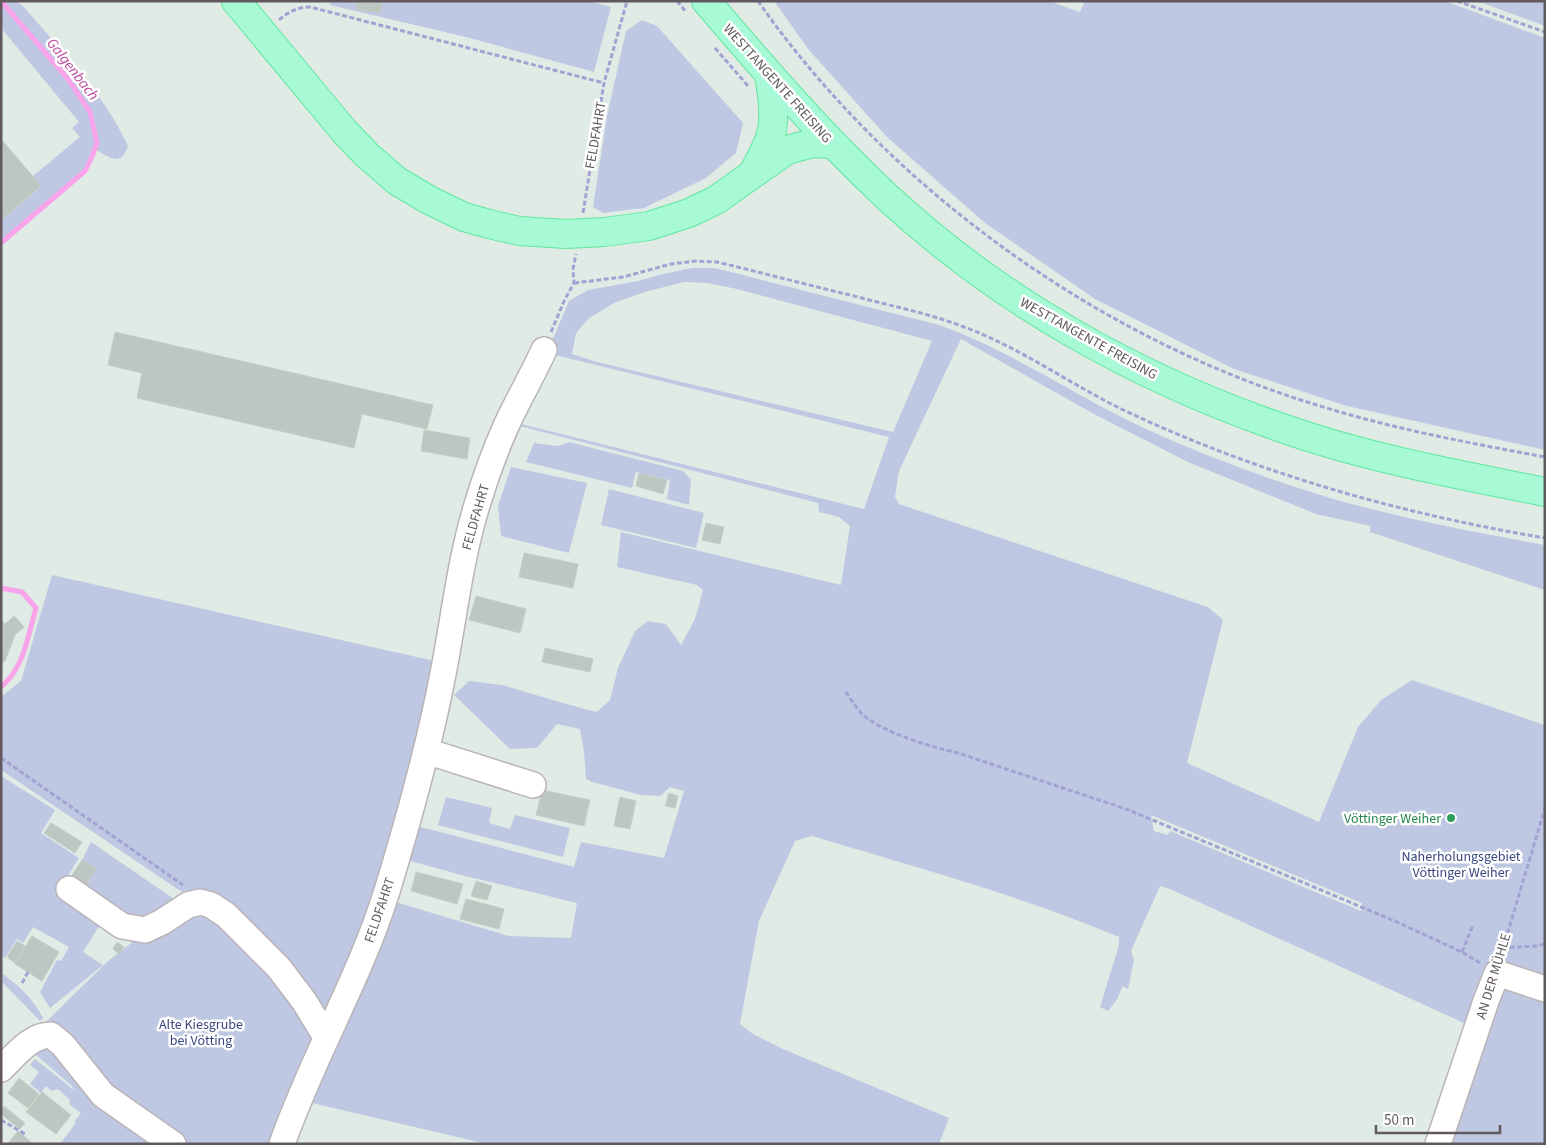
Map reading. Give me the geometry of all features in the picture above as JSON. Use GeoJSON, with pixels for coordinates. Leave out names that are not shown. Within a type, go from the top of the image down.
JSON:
{"type":"FeatureCollection","features":[{"type":"Feature","properties":{"kind":"main road"},"geometry":{"type":"LineString","coordinates":[[236,1],[344,131],[397,182],[464,217],[519,231],[579,234],[639,228],[679,216],[716,200],[787,150],[814,143],[833,144]]}},
{"type":"Feature","properties":{"kind":"main road","name":"WESTTANGENTE FREISING"},"geometry":{"type":"LineString","coordinates":[[698,9],[760,84],[833,144],[888,197],[938,241],[1043,316],[1159,378],[1224,407],[1283,429],[1423,468],[1545,492]]}},
{"type":"Feature","properties":{"kind":"main road"},"geometry":{"type":"LineString","coordinates":[[753,173],[772,130],[774,105],[760,84]]}},
{"type":"Feature","properties":{"kind":"street","name":"FELDFAHRT"},"geometry":{"type":"LineString","coordinates":[[282,1144],[326,1037],[376,924],[426,751],[443,674],[462,564],[477,503],[506,426],[544,350]]}},
{"type":"Feature","properties":{"kind":"street"},"geometry":{"type":"LineString","coordinates":[[426,751],[533,785]]}},
{"type":"Feature","properties":{"kind":"street"},"geometry":{"type":"LineString","coordinates":[[69,889],[122,926],[145,930],[162,922],[188,905],[200,902],[211,905],[226,915],[279,968],[304,1001],[326,1037]]}},
{"type":"Feature","properties":{"kind":"street"},"geometry":{"type":"LineString","coordinates":[[1497,973],[1545,989]]}},
{"type":"Feature","properties":{"kind":"street","name":"AN DER MÜHLE"},"geometry":{"type":"LineString","coordinates":[[1438,1144],[1497,973]]}},
{"type":"Feature","properties":{"kind":"street"},"geometry":{"type":"LineString","coordinates":[[1,1069],[26,1045],[39,1036],[51,1035],[63,1045],[103,1095],[173,1144]]}},
{"type":"Feature","properties":{"kind":"path","name":"FELDFAHRT"},"geometry":{"type":"LineString","coordinates":[[544,350],[565,299],[574,283],[573,269],[604,83],[627,1]]}},
{"type":"Feature","properties":{"kind":"path"},"geometry":{"type":"LineString","coordinates":[[678,1],[698,9]]}},
{"type":"Feature","properties":{"kind":"path"},"geometry":{"type":"LineString","coordinates":[[758,1],[778,31],[823,84],[863,128],[916,178],[966,220],[1074,295],[1125,325],[1187,356],[1251,382],[1319,406],[1444,438],[1545,457]]}},
{"type":"Feature","properties":{"kind":"path"},"geometry":{"type":"LineString","coordinates":[[1457,1],[1545,32]]}},
{"type":"Feature","properties":{"kind":"path"},"geometry":{"type":"LineString","coordinates":[[263,33],[285,15],[300,7],[310,7],[604,83]]}},
{"type":"Feature","properties":{"kind":"path"},"geometry":{"type":"LineString","coordinates":[[713,46],[760,84]]}},
{"type":"Feature","properties":{"kind":"path"},"geometry":{"type":"LineString","coordinates":[[574,283],[623,277],[671,264],[696,261],[717,262],[922,313],[967,328],[1010,346],[1056,374],[1130,413],[1206,447],[1273,472],[1429,514],[1545,538]]}},
{"type":"Feature","properties":{"kind":"path"},"geometry":{"type":"LineString","coordinates":[[846,692],[867,719],[902,736],[1126,809],[1311,885],[1462,952],[1497,973]]}},
{"type":"Feature","properties":{"kind":"path"},"geometry":{"type":"LineString","coordinates":[[1,758],[211,905]]}},
{"type":"Feature","properties":{"kind":"path","name":"AN DER MÜHLE"},"geometry":{"type":"LineString","coordinates":[[1497,973],[1502,948],[1545,808]]}},
{"type":"Feature","properties":{"kind":"path"},"geometry":{"type":"LineString","coordinates":[[1462,952],[1473,926]]}},
{"type":"Feature","properties":{"kind":"path"},"geometry":{"type":"LineString","coordinates":[[1502,948],[1545,944]]}},
{"type":"Feature","properties":{"kind":"path"},"geometry":{"type":"LineString","coordinates":[[22,983],[28,972]]}},
{"type":"Feature","properties":{"kind":"path"},"geometry":{"type":"LineString","coordinates":[[1,1120],[24,1134],[24,1136]]}},
{"type":"Feature","properties":{"kind":"green space"},"geometry":{"type":"Polygon","coordinates":[[[1,1],[16,1],[24,7],[67,56],[107,108],[128,146],[122,157],[118,159],[109,157],[93,148],[83,171],[1,240],[1,220],[41,187],[33,176],[80,137],[72,128],[79,122],[1,28],[1,1]]]}},
{"type":"Feature","properties":{"kind":"green space"},"geometry":{"type":"Polygon","coordinates":[[[331,1],[588,1],[611,7],[594,72],[470,38],[330,5],[331,1]]]}},
{"type":"Feature","properties":{"kind":"green space"},"geometry":{"type":"Polygon","coordinates":[[[774,1],[1049,1],[1080,12],[1085,1],[1445,1],[1545,38],[1545,450],[1347,406],[1234,369],[1095,299],[985,223],[887,137],[809,50],[774,1]]]}},
{"type":"Feature","properties":{"kind":"green space"},"geometry":{"type":"Polygon","coordinates":[[[1477,1],[1545,1],[1545,26],[1477,1]]]}},
{"type":"Feature","properties":{"kind":"green space"},"geometry":{"type":"Polygon","coordinates":[[[642,20],[657,26],[743,123],[736,153],[706,178],[644,208],[603,213],[593,207],[607,116],[626,31],[642,20]]]}},
{"type":"Feature","properties":{"kind":"green space","name":"Naherholungsgebiet Vöttinger Weiher"},"geometry":{"type":"Polygon","coordinates":[[[692,268],[715,268],[939,325],[1018,361],[1146,429],[1260,475],[1330,498],[1383,512],[1545,545],[1545,590],[1370,532],[1370,526],[1316,514],[1188,462],[1094,414],[961,339],[899,471],[895,497],[899,504],[1208,607],[1223,620],[1187,763],[1319,822],[1358,727],[1381,700],[1412,680],[1545,725],[1545,980],[1519,969],[1466,1024],[1160,886],[1131,951],[1134,960],[1128,989],[1123,986],[1116,1001],[1108,1011],[1100,1007],[1119,945],[1119,937],[1005,895],[812,836],[795,841],[759,921],[740,1024],[753,1034],[783,1049],[949,1118],[939,1144],[487,1144],[308,1102],[392,901],[509,936],[571,938],[577,903],[407,860],[417,826],[574,867],[581,842],[664,858],[684,791],[670,787],[660,796],[641,795],[586,779],[580,729],[557,724],[537,748],[510,749],[454,695],[469,681],[502,685],[597,712],[610,700],[618,668],[635,631],[648,621],[666,624],[681,645],[695,619],[703,590],[697,585],[617,567],[621,532],[841,585],[850,526],[839,517],[819,512],[818,503],[516,425],[569,301],[588,290],[638,281],[692,268]],[[684,282],[645,292],[614,303],[588,319],[576,333],[572,354],[597,362],[893,432],[932,341],[737,289],[707,283],[684,282]],[[551,354],[521,424],[864,509],[889,437],[551,354]],[[1151,815],[1154,831],[1168,835],[1170,831],[1361,911],[1362,903],[1151,815]]]}},
{"type":"Feature","properties":{"kind":"green space"},"geometry":{"type":"Polygon","coordinates":[[[569,442],[683,471],[691,480],[689,505],[667,499],[670,480],[636,472],[632,488],[526,462],[534,443],[558,446],[569,442]]]}},
{"type":"Feature","properties":{"kind":"green space"},"geometry":{"type":"Polygon","coordinates":[[[511,467],[587,483],[569,553],[501,536],[498,506],[511,467]]]}},
{"type":"Feature","properties":{"kind":"green space"},"geometry":{"type":"Polygon","coordinates":[[[609,489],[704,513],[696,548],[601,525],[609,489]]]}},
{"type":"Feature","properties":{"kind":"green space","name":"Alte Kiesgrube bei Vötting"},"geometry":{"type":"Polygon","coordinates":[[[52,575],[439,662],[378,904],[276,1144],[60,1144],[81,1113],[70,1105],[69,1099],[58,1089],[52,1091],[46,1086],[41,1093],[30,1084],[39,1072],[30,1065],[35,1059],[74,1090],[72,1086],[35,1054],[39,1049],[49,1048],[59,1052],[47,1021],[108,961],[148,930],[84,887],[96,869],[82,860],[91,842],[180,903],[188,896],[1,770],[1,697],[21,681],[52,575]]]}},
{"type":"Feature","properties":{"kind":"green space"},"geometry":{"type":"Polygon","coordinates":[[[1,776],[55,810],[41,833],[79,858],[59,890],[104,918],[83,952],[103,965],[50,1008],[40,992],[57,960],[61,961],[69,947],[33,927],[23,943],[17,939],[5,958],[1,956],[1,776]]]}},
{"type":"Feature","properties":{"kind":"green space"},"geometry":{"type":"Polygon","coordinates":[[[446,797],[492,808],[489,823],[510,829],[515,815],[570,828],[563,857],[438,825],[446,797]]]}},
{"type":"Feature","properties":{"kind":"green space"},"geometry":{"type":"Polygon","coordinates":[[[1,973],[19,987],[30,999],[43,1018],[40,1021],[3,983],[1,984],[1,973]]]}},
{"type":"Feature","properties":{"kind":"green space"},"geometry":{"type":"Polygon","coordinates":[[[1510,989],[1545,996],[1545,1144],[1446,1144],[1497,994],[1510,989]]]}},
{"type":"Feature","properties":{"kind":"building"},"geometry":{"type":"Polygon","coordinates":[[[357,1],[382,1],[380,13],[356,9],[357,1]]]}},
{"type":"Feature","properties":{"kind":"building"},"geometry":{"type":"Polygon","coordinates":[[[1,139],[41,186],[1,220],[1,139]]]}},
{"type":"Feature","properties":{"kind":"building"},"geometry":{"type":"Polygon","coordinates":[[[115,332],[433,405],[427,429],[362,414],[354,448],[137,398],[142,373],[108,365],[115,332]]]}},
{"type":"Feature","properties":{"kind":"building"},"geometry":{"type":"Polygon","coordinates":[[[424,430],[470,438],[467,459],[421,451],[424,430]]]}},
{"type":"Feature","properties":{"kind":"building"},"geometry":{"type":"Polygon","coordinates":[[[639,473],[667,480],[663,494],[636,486],[639,473]]]}},
{"type":"Feature","properties":{"kind":"building"},"geometry":{"type":"Polygon","coordinates":[[[706,523],[724,527],[720,544],[702,540],[706,523]]]}},
{"type":"Feature","properties":{"kind":"building"},"geometry":{"type":"Polygon","coordinates":[[[524,553],[578,564],[573,588],[519,577],[524,553]]]}},
{"type":"Feature","properties":{"kind":"building"},"geometry":{"type":"Polygon","coordinates":[[[476,596],[526,609],[520,633],[469,620],[476,596]]]}},
{"type":"Feature","properties":{"kind":"building"},"geometry":{"type":"Polygon","coordinates":[[[14,616],[24,627],[15,635],[5,661],[1,664],[1,619],[5,624],[14,616]]]}},
{"type":"Feature","properties":{"kind":"building"},"geometry":{"type":"Polygon","coordinates":[[[545,648],[593,659],[590,672],[542,662],[545,648]]]}},
{"type":"Feature","properties":{"kind":"building"},"geometry":{"type":"Polygon","coordinates":[[[542,790],[590,800],[584,826],[536,815],[542,790]]]}},
{"type":"Feature","properties":{"kind":"building"},"geometry":{"type":"Polygon","coordinates":[[[669,793],[678,796],[675,808],[665,806],[669,793]]]}},
{"type":"Feature","properties":{"kind":"building"},"geometry":{"type":"Polygon","coordinates":[[[620,797],[636,801],[630,829],[614,826],[620,797]]]}},
{"type":"Feature","properties":{"kind":"building"},"geometry":{"type":"Polygon","coordinates":[[[51,823],[82,842],[75,853],[44,833],[51,823]]]}},
{"type":"Feature","properties":{"kind":"building"},"geometry":{"type":"Polygon","coordinates":[[[82,860],[96,869],[84,887],[70,878],[82,860]]]}},
{"type":"Feature","properties":{"kind":"building"},"geometry":{"type":"Polygon","coordinates":[[[416,872],[463,884],[457,904],[411,891],[416,872]]]}},
{"type":"Feature","properties":{"kind":"building"},"geometry":{"type":"Polygon","coordinates":[[[476,881],[492,886],[487,900],[471,896],[476,881]]]}},
{"type":"Feature","properties":{"kind":"building"},"geometry":{"type":"Polygon","coordinates":[[[466,899],[504,909],[499,929],[460,919],[466,899]]]}},
{"type":"Feature","properties":{"kind":"building"},"geometry":{"type":"Polygon","coordinates":[[[32,936],[59,952],[42,981],[15,964],[32,936]]]}},
{"type":"Feature","properties":{"kind":"building"},"geometry":{"type":"Polygon","coordinates":[[[17,941],[25,946],[15,963],[7,957],[17,941]]]}},
{"type":"Feature","properties":{"kind":"building"},"geometry":{"type":"Polygon","coordinates":[[[117,942],[124,947],[119,954],[113,949],[117,942]]]}},
{"type":"Feature","properties":{"kind":"building"},"geometry":{"type":"Polygon","coordinates":[[[19,1078],[39,1094],[28,1108],[8,1093],[19,1078]]]}},
{"type":"Feature","properties":{"kind":"building"},"geometry":{"type":"Polygon","coordinates":[[[42,1092],[71,1115],[56,1134],[26,1112],[42,1092]]]}},
{"type":"Feature","properties":{"kind":"building"},"geometry":{"type":"Polygon","coordinates":[[[4,1106],[16,1116],[11,1122],[1,1114],[1,1109],[4,1106]]]}},
{"type":"Feature","properties":{"kind":"building"},"geometry":{"type":"Polygon","coordinates":[[[16,1116],[25,1123],[20,1129],[11,1122],[16,1116]]]}},
{"type":"Feature","properties":{"kind":"building"},"geometry":{"type":"Polygon","coordinates":[[[18,1131],[24,1136],[33,1144],[8,1144],[18,1131]]]}},
{"type":"Feature","properties":{"kind":"waterway","name":"Galgenbach"},"geometry":{"type":"LineString","coordinates":[[1,1],[68,79],[90,112],[97,143],[85,171],[1,243]]}},
{"type":"Feature","properties":{"kind":"waterway","name":"Galgenbach"},"geometry":{"type":"LineString","coordinates":[[1,588],[22,592],[36,608],[20,661],[15,671],[1,687]]}},
{"type":"Feature","properties":{"kind":"place","name":"Vöttinger Weiher"},"geometry":{"type":"Point","coordinates":[1451,818]}}]}
